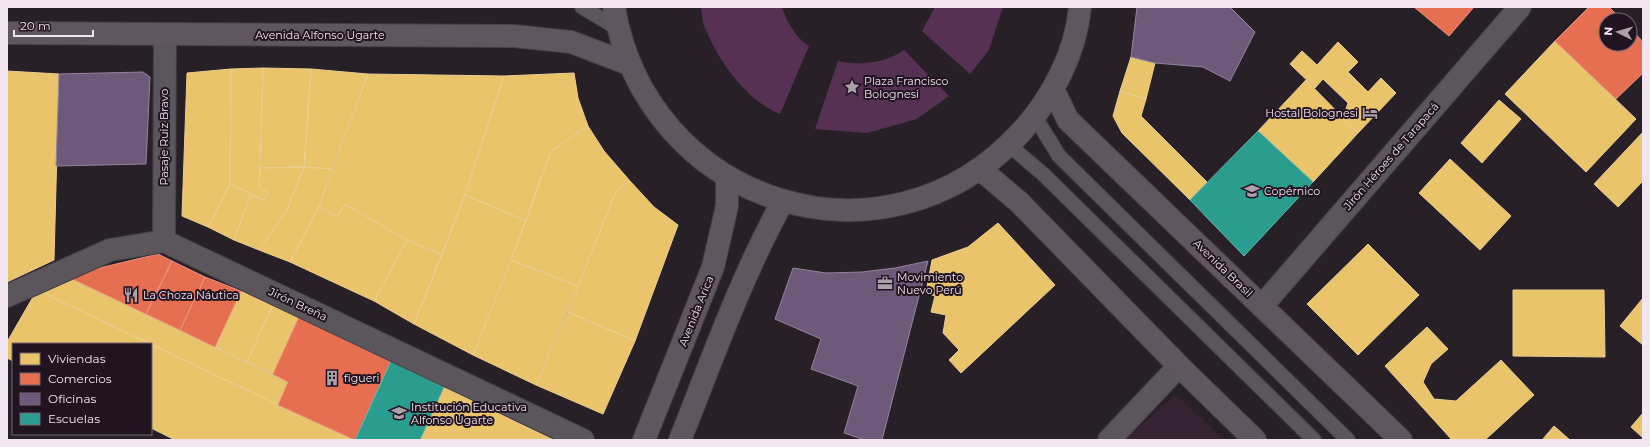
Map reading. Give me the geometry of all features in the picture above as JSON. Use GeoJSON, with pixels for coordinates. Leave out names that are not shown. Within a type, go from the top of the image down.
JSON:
{"type":"FeatureCollection","features":[{"type":"Feature","properties":{"kind":"main road"},"geometry":{"type":"LineString","coordinates":[[616,17],[629,64],[646,98],[669,129],[696,155],[727,177],[754,191],[783,201],[823,209],[851,210],[885,207],[918,199],[950,186],[980,169],[1009,145],[1035,117],[1053,89],[1069,54],[1080,7]]}},
{"type":"Feature","properties":{"kind":"main road","name":"Avenida Alfonso Ugarte"},"geometry":{"type":"LineString","coordinates":[[7,33],[540,38],[572,42],[629,64]]}},
{"type":"Feature","properties":{"kind":"main road","name":"Avenida Brasil"},"geometry":{"type":"LineString","coordinates":[[1053,89],[1068,120],[1401,440]]}},
{"type":"Feature","properties":{"kind":"main road"},"geometry":{"type":"LineString","coordinates":[[980,169],[1019,202],[1179,366],[1255,440]]}},
{"type":"Feature","properties":{"kind":"main road","name":"Avenida Arica"},"geometry":{"type":"LineString","coordinates":[[644,440],[713,267],[727,206],[727,177]]}},
{"type":"Feature","properties":{"kind":"main road"},"geometry":{"type":"LineString","coordinates":[[680,440],[752,262],[783,201]]}},
{"type":"Feature","properties":{"kind":"street","name":"Jirón Héroes de Tarapacá"},"geometry":{"type":"LineString","coordinates":[[1262,306],[1520,7]]}},
{"type":"Feature","properties":{"kind":"street","name":"Pasaje Ruiz Bravo"},"geometry":{"type":"LineString","coordinates":[[164,240],[165,34]]}},
{"type":"Feature","properties":{"kind":"street"},"geometry":{"type":"LineString","coordinates":[[7,296],[110,250],[164,240]]}},
{"type":"Feature","properties":{"kind":"street","name":"Jirón Breña"},"geometry":{"type":"LineString","coordinates":[[164,240],[583,440]]}},
{"type":"Feature","properties":{"kind":"street"},"geometry":{"type":"LineString","coordinates":[[1109,440],[1179,366]]}},
{"type":"Feature","properties":{"kind":"lane"},"geometry":{"type":"LineString","coordinates":[[582,7],[616,17]]}},
{"type":"Feature","properties":{"kind":"lane"},"geometry":{"type":"LineString","coordinates":[[1035,117],[1059,156],[1348,440]]}},
{"type":"Feature","properties":{"kind":"lane"},"geometry":{"type":"LineString","coordinates":[[1009,145],[1043,174],[1314,440]]}},
{"type":"Feature","properties":{"kind":"shaded area"},"geometry":{"type":"Polygon","coordinates":[[[701,7],[782,7],[792,29],[809,46],[780,114],[768,108],[745,90],[726,66],[718,54],[704,26],[701,7]]]}},
{"type":"Feature","properties":{"kind":"shaded area"},"geometry":{"type":"Polygon","coordinates":[[[935,7],[1003,7],[989,50],[970,74],[922,31],[935,7]]]}},
{"type":"Feature","properties":{"kind":"shaded area"},"geometry":{"type":"Polygon","coordinates":[[[904,50],[949,96],[917,119],[867,133],[815,129],[838,61],[863,63],[881,61],[904,50]]]}},
{"type":"Feature","properties":{"kind":"shaded area"},"geometry":{"type":"Polygon","coordinates":[[[1176,394],[1224,440],[1125,440],[1176,394]]]}},
{"type":"Feature","properties":{"kind":"building: Viviendas"},"geometry":{"type":"Polygon","coordinates":[[[1555,41],[1636,119],[1586,172],[1505,94],[1555,41]]]}},
{"type":"Feature","properties":{"kind":"building: Viviendas"},"geometry":{"type":"Polygon","coordinates":[[[1338,42],[1358,62],[1348,72],[1368,92],[1381,78],[1396,93],[1358,133],[1343,118],[1348,103],[1323,79],[1315,88],[1290,64],[1302,51],[1317,65],[1338,42]]]}},
{"type":"Feature","properties":{"kind":"building: Viviendas"},"geometry":{"type":"Polygon","coordinates":[[[1131,57],[1155,63],[1146,99],[1120,91],[1131,57]]]}},
{"type":"Feature","properties":{"kind":"building: Viviendas"},"geometry":{"type":"Polygon","coordinates":[[[263,68],[259,188],[268,192],[263,200],[230,184],[231,69],[263,68]]]}},
{"type":"Feature","properties":{"kind":"building: Viviendas"},"geometry":{"type":"Polygon","coordinates":[[[263,68],[311,69],[304,167],[260,168],[263,68]]]}},
{"type":"Feature","properties":{"kind":"building: Viviendas"},"geometry":{"type":"Polygon","coordinates":[[[231,69],[230,184],[208,227],[182,216],[187,73],[231,69]]]}},
{"type":"Feature","properties":{"kind":"building: Viviendas"},"geometry":{"type":"Polygon","coordinates":[[[311,69],[368,74],[332,169],[304,167],[311,69]]]}},
{"type":"Feature","properties":{"kind":"building: Viviendas"},"geometry":{"type":"Polygon","coordinates":[[[7,71],[59,74],[54,260],[7,282],[7,71]]]}},
{"type":"Feature","properties":{"kind":"building: Viviendas"},"geometry":{"type":"Polygon","coordinates":[[[574,73],[578,98],[588,126],[551,151],[526,221],[465,195],[504,76],[574,73]]]}},
{"type":"Feature","properties":{"kind":"building: Viviendas"},"geometry":{"type":"Polygon","coordinates":[[[368,74],[504,76],[465,195],[442,255],[407,240],[345,204],[337,217],[319,206],[368,74]]]}},
{"type":"Feature","properties":{"kind":"building: Viviendas"},"geometry":{"type":"Polygon","coordinates":[[[1306,80],[1358,133],[1313,182],[1258,131],[1306,80]]]}},
{"type":"Feature","properties":{"kind":"building: Viviendas"},"geometry":{"type":"Polygon","coordinates":[[[1120,91],[1146,99],[1141,116],[1207,182],[1190,200],[1122,133],[1113,116],[1120,91]]]}},
{"type":"Feature","properties":{"kind":"building: Viviendas"},"geometry":{"type":"Polygon","coordinates":[[[1499,100],[1521,119],[1482,163],[1461,143],[1499,100]]]}},
{"type":"Feature","properties":{"kind":"building: Viviendas"},"geometry":{"type":"Polygon","coordinates":[[[588,126],[604,151],[630,181],[616,191],[578,286],[511,260],[551,151],[588,126]]]}},
{"type":"Feature","properties":{"kind":"building: Viviendas"},"geometry":{"type":"Polygon","coordinates":[[[1643,132],[1643,181],[1618,207],[1594,184],[1643,132]]]}},
{"type":"Feature","properties":{"kind":"building: Viviendas"},"geometry":{"type":"Polygon","coordinates":[[[1450,159],[1511,216],[1480,250],[1419,193],[1450,159]]]}},
{"type":"Feature","properties":{"kind":"building: Viviendas"},"geometry":{"type":"Polygon","coordinates":[[[304,167],[287,210],[259,250],[234,240],[251,194],[263,200],[268,192],[259,188],[260,168],[304,167]]]}},
{"type":"Feature","properties":{"kind":"building: Viviendas"},"geometry":{"type":"Polygon","coordinates":[[[304,167],[332,169],[319,206],[290,262],[259,250],[287,210],[304,167]]]}},
{"type":"Feature","properties":{"kind":"building: Viviendas"},"geometry":{"type":"Polygon","coordinates":[[[630,181],[654,207],[678,225],[635,341],[568,312],[616,191],[630,181]]]}},
{"type":"Feature","properties":{"kind":"building: Viviendas"},"geometry":{"type":"Polygon","coordinates":[[[230,184],[251,194],[234,240],[208,227],[230,184]]]}},
{"type":"Feature","properties":{"kind":"building: Viviendas"},"geometry":{"type":"Polygon","coordinates":[[[465,195],[526,221],[473,355],[414,324],[465,195]]]}},
{"type":"Feature","properties":{"kind":"building: Viviendas"},"geometry":{"type":"Polygon","coordinates":[[[345,204],[407,240],[374,301],[290,262],[319,206],[337,217],[345,204]]]}},
{"type":"Feature","properties":{"kind":"building: Viviendas"},"geometry":{"type":"Polygon","coordinates":[[[998,223],[1055,285],[961,373],[949,360],[959,350],[943,333],[946,315],[931,312],[935,296],[926,293],[932,260],[968,247],[998,223]]]}},
{"type":"Feature","properties":{"kind":"building: Viviendas"},"geometry":{"type":"Polygon","coordinates":[[[407,240],[442,255],[414,324],[374,301],[407,240]]]}},
{"type":"Feature","properties":{"kind":"building: Viviendas"},"geometry":{"type":"Polygon","coordinates":[[[1368,244],[1419,295],[1358,355],[1307,304],[1368,244]]]}},
{"type":"Feature","properties":{"kind":"building: Viviendas"},"geometry":{"type":"Polygon","coordinates":[[[511,260],[578,286],[536,385],[473,355],[511,260]]]}},
{"type":"Feature","properties":{"kind":"building: Viviendas"},"geometry":{"type":"Polygon","coordinates":[[[66,276],[288,382],[278,405],[152,345],[152,343],[148,343],[37,290],[66,276]]]}},
{"type":"Feature","properties":{"kind":"building: Viviendas"},"geometry":{"type":"Polygon","coordinates":[[[37,290],[149,343],[12,343],[12,360],[7,358],[7,342],[37,290]]]}},
{"type":"Feature","properties":{"kind":"building: Viviendas"},"geometry":{"type":"Polygon","coordinates":[[[1513,290],[1604,290],[1605,357],[1513,356],[1513,290]]]}},
{"type":"Feature","properties":{"kind":"building: Viviendas"},"geometry":{"type":"Polygon","coordinates":[[[241,291],[273,305],[247,362],[215,347],[241,291]]]}},
{"type":"Feature","properties":{"kind":"building: Viviendas"},"geometry":{"type":"Polygon","coordinates":[[[1643,298],[1643,345],[1620,326],[1643,298]]]}},
{"type":"Feature","properties":{"kind":"building: Viviendas"},"geometry":{"type":"Polygon","coordinates":[[[273,305],[299,317],[273,374],[247,362],[273,305]]]}},
{"type":"Feature","properties":{"kind":"building: Viviendas"},"geometry":{"type":"Polygon","coordinates":[[[568,312],[635,341],[603,414],[536,385],[568,312]]]}},
{"type":"Feature","properties":{"kind":"building: Viviendas"},"geometry":{"type":"Polygon","coordinates":[[[1427,327],[1448,349],[1431,364],[1423,382],[1434,399],[1456,401],[1501,360],[1534,395],[1485,440],[1452,440],[1385,366],[1427,327]]]}},
{"type":"Feature","properties":{"kind":"building: Viviendas"},"geometry":{"type":"Polygon","coordinates":[[[152,344],[355,440],[175,440],[152,428],[152,344]]]}},
{"type":"Feature","properties":{"kind":"building: Viviendas"},"geometry":{"type":"Polygon","coordinates":[[[444,387],[554,440],[420,440],[444,387]]]}},
{"type":"Feature","properties":{"kind":"building: Viviendas"},"geometry":{"type":"Polygon","coordinates":[[[1643,413],[1643,438],[1631,427],[1643,413]]]}},
{"type":"Feature","properties":{"kind":"building: Viviendas"},"geometry":{"type":"Polygon","coordinates":[[[1554,426],[1570,440],[1542,440],[1554,426]]]}},
{"type":"Feature","properties":{"kind":"building: Comercios"},"geometry":{"type":"Polygon","coordinates":[[[1414,7],[1474,7],[1449,36],[1414,7]]]}},
{"type":"Feature","properties":{"kind":"building: Comercios"},"geometry":{"type":"Polygon","coordinates":[[[1589,7],[1609,7],[1614,12],[1598,12],[1598,52],[1638,52],[1638,37],[1643,42],[1643,73],[1616,99],[1555,41],[1589,7]]]}},
{"type":"Feature","properties":{"kind":"building: Comercios","name":"La Choza Náutica"},"geometry":{"type":"Polygon","coordinates":[[[158,254],[172,261],[146,314],[66,276],[158,254]]]}},
{"type":"Feature","properties":{"kind":"building: Comercios","name":"La Choza Náutica"},"geometry":{"type":"Polygon","coordinates":[[[172,261],[205,277],[180,330],[146,314],[172,261]]]}},
{"type":"Feature","properties":{"kind":"building: Comercios"},"geometry":{"type":"Polygon","coordinates":[[[205,277],[241,291],[215,347],[180,330],[205,277]]]}},
{"type":"Feature","properties":{"kind":"building: Comercios","name":"figueri"},"geometry":{"type":"Polygon","coordinates":[[[299,317],[391,361],[355,440],[278,405],[288,382],[273,374],[299,317]]]}},
{"type":"Feature","properties":{"kind":"building: Oficinas"},"geometry":{"type":"Polygon","coordinates":[[[1137,7],[1230,7],[1255,32],[1230,81],[1203,67],[1155,63],[1131,57],[1137,7]]]}},
{"type":"Feature","properties":{"kind":"building: Oficinas"},"geometry":{"type":"Polygon","coordinates":[[[143,72],[150,77],[146,164],[56,166],[59,74],[143,72]]]}},
{"type":"Feature","properties":{"kind":"building: Oficinas"},"geometry":{"type":"Polygon","coordinates":[[[928,261],[882,440],[865,440],[844,433],[858,386],[811,369],[821,339],[775,319],[793,268],[826,273],[862,272],[895,268],[928,261]]]}},
{"type":"Feature","properties":{"kind":"building: Escuelas","name":"Copérnico"},"geometry":{"type":"Polygon","coordinates":[[[1258,131],[1313,182],[1244,256],[1190,200],[1258,131]]]}},
{"type":"Feature","properties":{"kind":"building: Escuelas","name":"Institución Educativa Alfonso Ugarte"},"geometry":{"type":"Polygon","coordinates":[[[391,361],[444,387],[420,440],[355,440],[391,361]]]}},
{"type":"Feature","properties":{"kind":"place","name":"Plaza Francisco Bolognesi"},"geometry":{"type":"Point","coordinates":[852,87]}},
{"type":"Feature","properties":{"kind":"place","name":"Hostal Bolognesi"},"geometry":{"type":"Point","coordinates":[1370,113]}},
{"type":"Feature","properties":{"kind":"place","name":"Copérnico"},"geometry":{"type":"Point","coordinates":[1252,191]}},
{"type":"Feature","properties":{"kind":"place","name":"Movimiento Nuevo Perú"},"geometry":{"type":"Point","coordinates":[885,283]}},
{"type":"Feature","properties":{"kind":"place","name":"La Choza Náutica"},"geometry":{"type":"Point","coordinates":[131,295]}},
{"type":"Feature","properties":{"kind":"place","name":"figueri"},"geometry":{"type":"Point","coordinates":[332,378]}},
{"type":"Feature","properties":{"kind":"place","name":"Institución Educativa Alfonso Ugarte"},"geometry":{"type":"Point","coordinates":[399,413]}}]}
